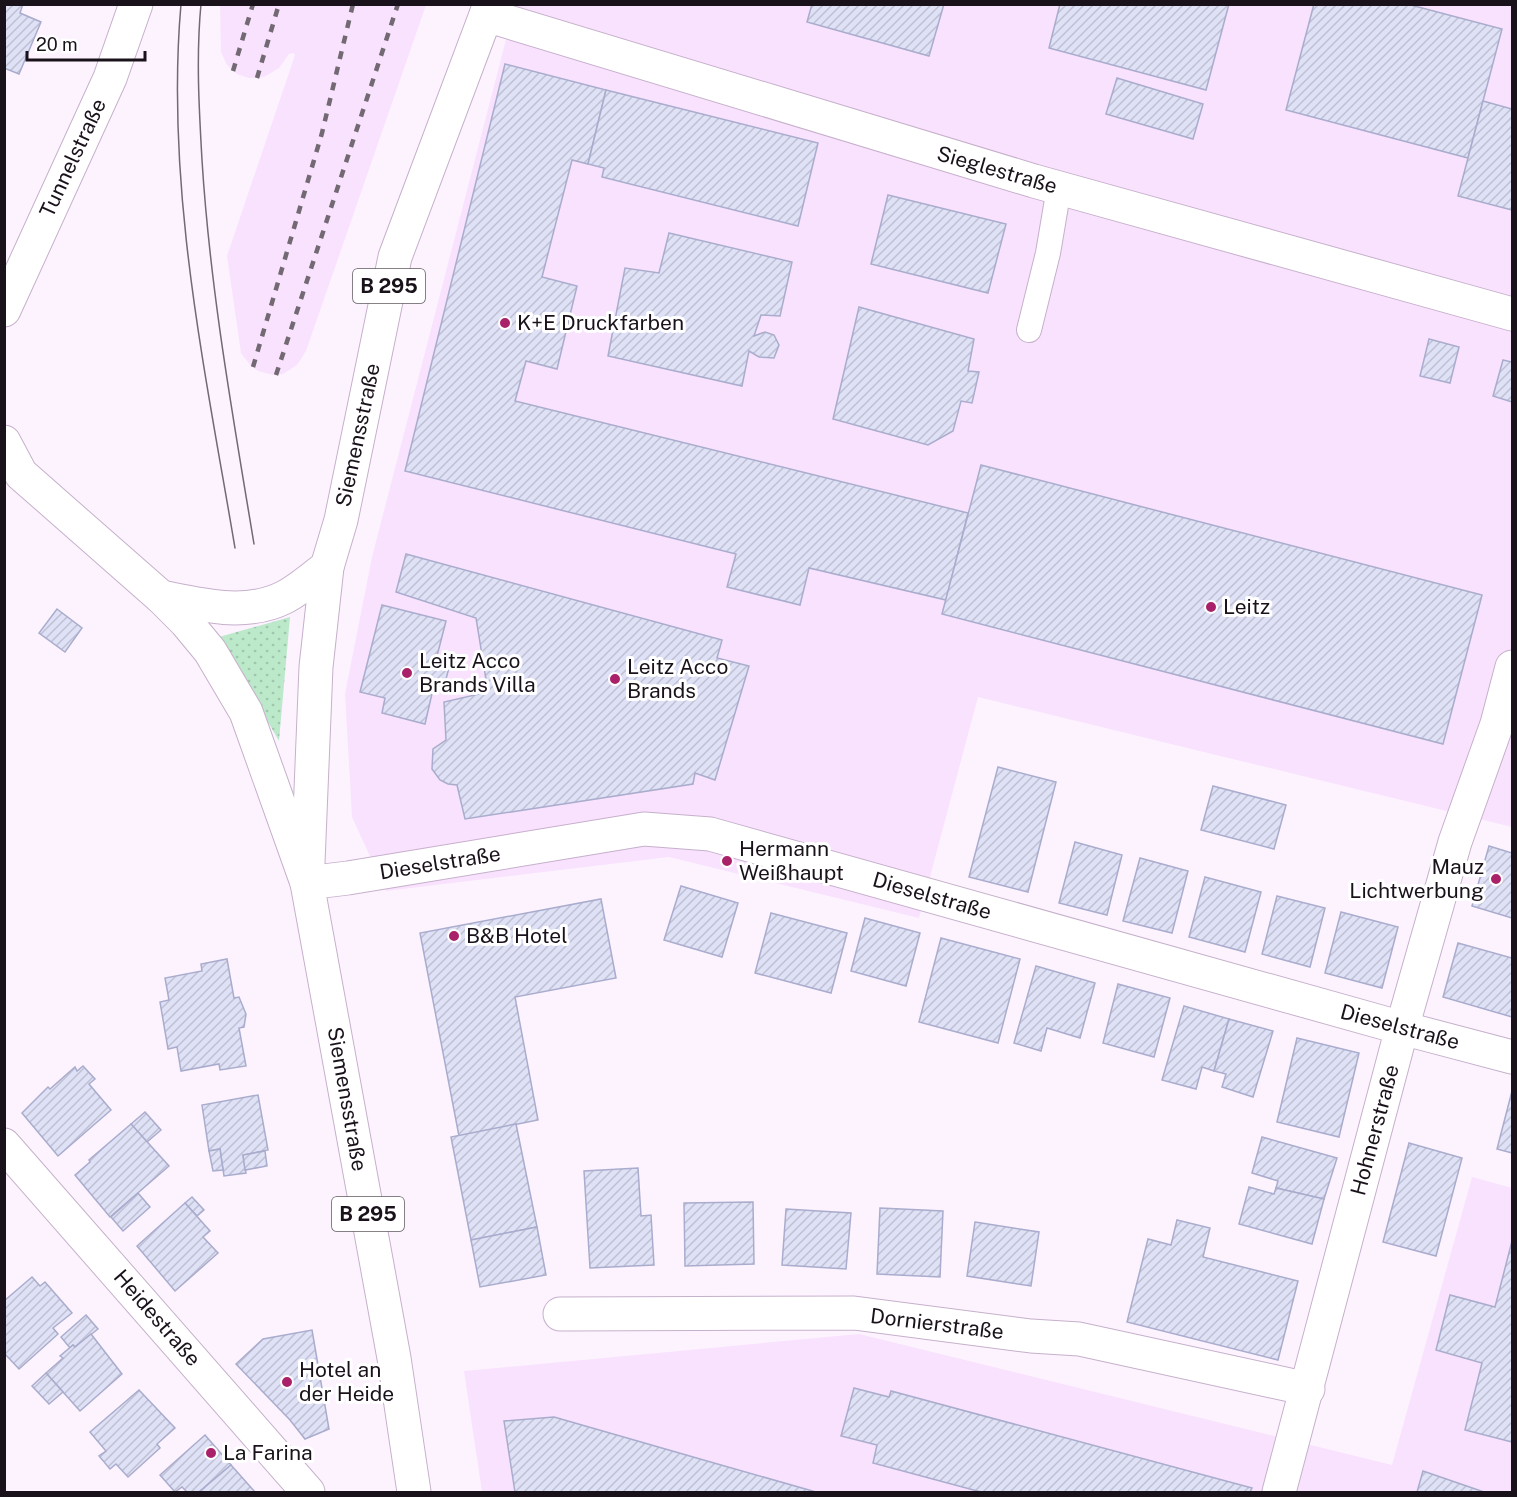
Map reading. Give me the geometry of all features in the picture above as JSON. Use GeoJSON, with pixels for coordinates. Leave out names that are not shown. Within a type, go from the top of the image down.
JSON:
{"type":"FeatureCollection","features":[{"type":"Feature","properties":{"kind":"street","name":"Tunnelstraße"},"geometry":{"type":"LineString","coordinates":[[4,310],[110,78],[136,4]]}},
{"type":"Feature","properties":{"kind":"street","name":"Sieglestraße"},"geometry":{"type":"LineString","coordinates":[[488,10],[886,138],[1512,314]]}},
{"type":"Feature","properties":{"kind":"street","name":"Siemensstraße"},"geometry":{"type":"LineString","coordinates":[[307,883],[316,667],[327,567],[341,520],[395,257],[488,10]]}},
{"type":"Feature","properties":{"kind":"street","name":"B 295"},"geometry":{"type":"LineString","coordinates":[[4,442],[21,474],[161,597]]}},
{"type":"Feature","properties":{"kind":"street"},"geometry":{"type":"LineString","coordinates":[[161,597],[216,608],[251,608],[284,597],[327,567]]}},
{"type":"Feature","properties":{"kind":"street","name":"Siemensstraße"},"geometry":{"type":"LineString","coordinates":[[161,597],[210,651],[246,712],[307,883],[394,1358],[414,1492]]}},
{"type":"Feature","properties":{"kind":"street","name":"Hohnerstraße"},"geometry":{"type":"LineString","coordinates":[[1279,1492],[1402,1028],[1455,842],[1497,724],[1512,667]]}},
{"type":"Feature","properties":{"kind":"street","name":"Dieselstraße"},"geometry":{"type":"LineString","coordinates":[[307,883],[645,829],[710,834],[1512,1057]]}},
{"type":"Feature","properties":{"kind":"street","name":"Heidestraße"},"geometry":{"type":"LineString","coordinates":[[4,1145],[308,1492]]}},
{"type":"Feature","properties":{"kind":"street","name":"Dornierstraße"},"geometry":{"type":"LineString","coordinates":[[560,1314],[854,1313],[1031,1336],[1079,1339],[1308,1389]]}},
{"type":"Feature","properties":{"kind":"lane"},"geometry":{"type":"LineString","coordinates":[[1029,330],[1048,253],[1059,188]]}},
{"type":"Feature","properties":{"kind":"shaded area"},"geometry":{"type":"Polygon","coordinates":[[[220,5],[426,5],[306,351],[297,365],[283,374],[273,375],[258,371],[241,353],[227,256],[295,55],[289,54],[279,68],[264,77],[249,78],[237,74],[227,65],[221,52],[220,5]]]}},
{"type":"Feature","properties":{"kind":"shaded area"},"geometry":{"type":"Polygon","coordinates":[[[515,5],[1512,5],[1512,827],[978,697],[919,918],[669,857],[386,891],[352,817],[345,694],[372,557],[515,5]]]}},
{"type":"Feature","properties":{"kind":"shaded area"},"geometry":{"type":"Polygon","coordinates":[[[1472,1177],[1512,1188],[1512,1492],[482,1492],[464,1371],[859,1334],[1392,1465],[1472,1177]]]}},
{"type":"Feature","properties":{"kind":"green space"},"geometry":{"type":"Polygon","coordinates":[[[290,617],[279,741],[219,637],[290,617]]]}},
{"type":"Feature","properties":{"kind":"building"},"geometry":{"type":"Polygon","coordinates":[[[4,4],[23,4],[20,13],[41,22],[19,74],[4,68],[4,4]]]}},
{"type":"Feature","properties":{"kind":"building"},"geometry":{"type":"Polygon","coordinates":[[[812,4],[944,4],[929,56],[807,22],[812,4]]]}},
{"type":"Feature","properties":{"kind":"building"},"geometry":{"type":"Polygon","coordinates":[[[1060,4],[1229,4],[1206,90],[1049,48],[1060,4]]]}},
{"type":"Feature","properties":{"kind":"building"},"geometry":{"type":"Polygon","coordinates":[[[1314,4],[1407,4],[1502,29],[1468,158],[1286,110],[1314,4]]]}},
{"type":"Feature","properties":{"kind":"building","name":"K+E Druckfarben"},"geometry":{"type":"Polygon","coordinates":[[[505,64],[606,90],[588,164],[572,160],[542,277],[577,286],[557,369],[526,361],[515,401],[968,513],[946,600],[809,568],[800,605],[727,587],[736,554],[405,471],[505,64]]]}},
{"type":"Feature","properties":{"kind":"building"},"geometry":{"type":"Polygon","coordinates":[[[1117,78],[1203,104],[1193,139],[1106,114],[1117,78]]]}},
{"type":"Feature","properties":{"kind":"building"},"geometry":{"type":"Polygon","coordinates":[[[606,90],[818,143],[798,226],[602,177],[604,168],[588,164],[606,90]]]}},
{"type":"Feature","properties":{"kind":"building"},"geometry":{"type":"Polygon","coordinates":[[[1483,101],[1512,109],[1512,210],[1458,196],[1483,101]]]}},
{"type":"Feature","properties":{"kind":"building"},"geometry":{"type":"Polygon","coordinates":[[[888,195],[1006,224],[988,293],[871,264],[888,195]]]}},
{"type":"Feature","properties":{"kind":"building"},"geometry":{"type":"Polygon","coordinates":[[[669,233],[792,262],[780,316],[761,315],[754,336],[765,332],[774,335],[779,345],[774,358],[759,357],[749,351],[742,386],[608,356],[625,268],[659,273],[669,233]]]}},
{"type":"Feature","properties":{"kind":"building"},"geometry":{"type":"Polygon","coordinates":[[[859,307],[974,339],[968,371],[979,372],[972,403],[961,401],[953,431],[928,445],[833,419],[859,307]]]}},
{"type":"Feature","properties":{"kind":"building"},"geometry":{"type":"Polygon","coordinates":[[[1429,339],[1459,347],[1450,383],[1420,376],[1429,339]]]}},
{"type":"Feature","properties":{"kind":"building"},"geometry":{"type":"Polygon","coordinates":[[[1503,360],[1512,362],[1512,402],[1493,396],[1503,360]]]}},
{"type":"Feature","properties":{"kind":"building","name":"Leitz"},"geometry":{"type":"Polygon","coordinates":[[[981,465],[1482,595],[1443,744],[942,614],[981,465]]]}},
{"type":"Feature","properties":{"kind":"building","name":"Leitz Acco Brands"},"geometry":{"type":"Polygon","coordinates":[[[406,554],[722,640],[717,658],[749,666],[715,780],[695,773],[693,784],[465,819],[457,785],[440,780],[432,769],[433,749],[446,740],[444,702],[488,692],[476,618],[396,592],[406,554]]]}},
{"type":"Feature","properties":{"kind":"building","name":"Leitz Acco Brands Villa"},"geometry":{"type":"Polygon","coordinates":[[[382,605],[446,621],[437,656],[451,660],[444,687],[434,685],[425,724],[382,713],[385,698],[360,692],[382,605]]]}},
{"type":"Feature","properties":{"kind":"building"},"geometry":{"type":"Polygon","coordinates":[[[57,609],[82,628],[65,652],[39,633],[57,609]]]}},
{"type":"Feature","properties":{"kind":"building"},"geometry":{"type":"Polygon","coordinates":[[[998,767],[1056,782],[1028,892],[969,877],[998,767]]]}},
{"type":"Feature","properties":{"kind":"building"},"geometry":{"type":"Polygon","coordinates":[[[1213,786],[1286,805],[1274,849],[1201,830],[1213,786]]]}},
{"type":"Feature","properties":{"kind":"building"},"geometry":{"type":"Polygon","coordinates":[[[1075,842],[1122,855],[1107,915],[1059,903],[1075,842]]]}},
{"type":"Feature","properties":{"kind":"building","name":"Mauz Lichtwerbung"},"geometry":{"type":"Polygon","coordinates":[[[1489,846],[1512,853],[1512,918],[1472,906],[1489,846]]]}},
{"type":"Feature","properties":{"kind":"building"},"geometry":{"type":"Polygon","coordinates":[[[1140,858],[1188,871],[1172,933],[1123,921],[1140,858]]]}},
{"type":"Feature","properties":{"kind":"building"},"geometry":{"type":"Polygon","coordinates":[[[1205,877],[1261,892],[1245,952],[1189,937],[1205,877]]]}},
{"type":"Feature","properties":{"kind":"building"},"geometry":{"type":"Polygon","coordinates":[[[681,886],[738,903],[722,957],[664,940],[681,886]]]}},
{"type":"Feature","properties":{"kind":"building"},"geometry":{"type":"Polygon","coordinates":[[[1277,896],[1325,908],[1310,967],[1262,954],[1277,896]]]}},
{"type":"Feature","properties":{"kind":"building"},"geometry":{"type":"Polygon","coordinates":[[[601,899],[616,978],[515,997],[538,1120],[459,1136],[420,933],[601,899]]]}},
{"type":"Feature","properties":{"kind":"building"},"geometry":{"type":"Polygon","coordinates":[[[1341,912],[1398,927],[1382,988],[1325,973],[1341,912]]]}},
{"type":"Feature","properties":{"kind":"building"},"geometry":{"type":"Polygon","coordinates":[[[771,913],[847,933],[831,993],[755,973],[771,913]]]}},
{"type":"Feature","properties":{"kind":"building"},"geometry":{"type":"Polygon","coordinates":[[[865,918],[920,933],[906,986],[851,971],[865,918]]]}},
{"type":"Feature","properties":{"kind":"building"},"geometry":{"type":"Polygon","coordinates":[[[941,938],[1020,959],[998,1043],[919,1022],[941,938]]]}},
{"type":"Feature","properties":{"kind":"building"},"geometry":{"type":"Polygon","coordinates":[[[1458,943],[1512,958],[1512,1017],[1443,997],[1458,943]]]}},
{"type":"Feature","properties":{"kind":"building"},"geometry":{"type":"Polygon","coordinates":[[[227,959],[234,998],[239,997],[246,1014],[244,1027],[239,1028],[246,1066],[220,1070],[219,1064],[181,1071],[177,1047],[168,1049],[160,1002],[169,1000],[165,978],[202,971],[201,964],[227,959]]]}},
{"type":"Feature","properties":{"kind":"building"},"geometry":{"type":"Polygon","coordinates":[[[1036,966],[1095,983],[1080,1038],[1047,1028],[1041,1051],[1014,1043],[1036,966]]]}},
{"type":"Feature","properties":{"kind":"building"},"geometry":{"type":"Polygon","coordinates":[[[1118,984],[1170,998],[1154,1057],[1103,1043],[1118,984]]]}},
{"type":"Feature","properties":{"kind":"building"},"geometry":{"type":"Polygon","coordinates":[[[1184,1006],[1229,1019],[1214,1071],[1202,1067],[1196,1089],[1162,1080],[1184,1006]]]}},
{"type":"Feature","properties":{"kind":"building"},"geometry":{"type":"Polygon","coordinates":[[[1229,1019],[1273,1031],[1253,1097],[1222,1087],[1226,1074],[1214,1071],[1229,1019]]]}},
{"type":"Feature","properties":{"kind":"building"},"geometry":{"type":"Polygon","coordinates":[[[1297,1038],[1359,1053],[1339,1137],[1277,1122],[1297,1038]]]}},
{"type":"Feature","properties":{"kind":"building"},"geometry":{"type":"Polygon","coordinates":[[[83,1066],[95,1079],[89,1084],[111,1110],[58,1156],[22,1113],[48,1087],[50,1089],[75,1067],[77,1071],[83,1066]]]}},
{"type":"Feature","properties":{"kind":"building"},"geometry":{"type":"Polygon","coordinates":[[[1512,1091],[1512,1153],[1497,1149],[1512,1091]]]}},
{"type":"Feature","properties":{"kind":"building"},"geometry":{"type":"Polygon","coordinates":[[[258,1095],[268,1150],[243,1155],[246,1173],[224,1176],[220,1149],[209,1151],[202,1105],[258,1095]]]}},
{"type":"Feature","properties":{"kind":"building"},"geometry":{"type":"Polygon","coordinates":[[[145,1112],[161,1130],[147,1142],[131,1124],[145,1112]]]}},
{"type":"Feature","properties":{"kind":"building"},"geometry":{"type":"Polygon","coordinates":[[[131,1124],[169,1166],[110,1217],[75,1175],[131,1124]]]}},
{"type":"Feature","properties":{"kind":"building"},"geometry":{"type":"Polygon","coordinates":[[[516,1124],[537,1227],[471,1240],[451,1137],[516,1124]]]}},
{"type":"Feature","properties":{"kind":"building"},"geometry":{"type":"Polygon","coordinates":[[[1262,1137],[1337,1158],[1324,1199],[1276,1188],[1278,1181],[1252,1173],[1262,1137]]]}},
{"type":"Feature","properties":{"kind":"building"},"geometry":{"type":"Polygon","coordinates":[[[1409,1143],[1462,1158],[1436,1256],[1383,1242],[1409,1143]]]}},
{"type":"Feature","properties":{"kind":"building"},"geometry":{"type":"Polygon","coordinates":[[[220,1149],[223,1170],[213,1171],[209,1151],[220,1149]]]}},
{"type":"Feature","properties":{"kind":"building"},"geometry":{"type":"Polygon","coordinates":[[[265,1151],[267,1166],[245,1170],[243,1155],[265,1151]]]}},
{"type":"Feature","properties":{"kind":"building"},"geometry":{"type":"Polygon","coordinates":[[[638,1168],[641,1216],[651,1215],[654,1265],[590,1268],[584,1171],[638,1168]]]}},
{"type":"Feature","properties":{"kind":"building"},"geometry":{"type":"Polygon","coordinates":[[[1249,1187],[1274,1194],[1276,1188],[1324,1199],[1312,1244],[1239,1224],[1249,1187]]]}},
{"type":"Feature","properties":{"kind":"building"},"geometry":{"type":"Polygon","coordinates":[[[138,1193],[150,1207],[123,1231],[111,1217],[138,1193]]]}},
{"type":"Feature","properties":{"kind":"building"},"geometry":{"type":"Polygon","coordinates":[[[192,1197],[204,1210],[197,1216],[185,1203],[192,1197]]]}},
{"type":"Feature","properties":{"kind":"building"},"geometry":{"type":"Polygon","coordinates":[[[753,1202],[754,1264],[685,1266],[684,1203],[753,1202]]]}},
{"type":"Feature","properties":{"kind":"building"},"geometry":{"type":"Polygon","coordinates":[[[185,1203],[210,1231],[203,1237],[218,1253],[175,1291],[137,1246],[185,1203]]]}},
{"type":"Feature","properties":{"kind":"building"},"geometry":{"type":"Polygon","coordinates":[[[880,1208],[943,1211],[940,1277],[877,1274],[880,1208]]]}},
{"type":"Feature","properties":{"kind":"building"},"geometry":{"type":"Polygon","coordinates":[[[786,1209],[851,1213],[846,1269],[782,1265],[786,1209]]]}},
{"type":"Feature","properties":{"kind":"building"},"geometry":{"type":"Polygon","coordinates":[[[1177,1220],[1210,1228],[1203,1257],[1298,1281],[1278,1360],[1127,1322],[1148,1239],[1171,1245],[1177,1220]]]}},
{"type":"Feature","properties":{"kind":"building"},"geometry":{"type":"Polygon","coordinates":[[[975,1222],[1039,1232],[1031,1286],[967,1276],[975,1222]]]}},
{"type":"Feature","properties":{"kind":"building"},"geometry":{"type":"Polygon","coordinates":[[[537,1227],[546,1275],[480,1287],[471,1240],[537,1227]]]}},
{"type":"Feature","properties":{"kind":"building"},"geometry":{"type":"Polygon","coordinates":[[[1512,1241],[1512,1442],[1465,1430],[1482,1363],[1436,1350],[1450,1295],[1495,1307],[1512,1241]]]}},
{"type":"Feature","properties":{"kind":"building"},"geometry":{"type":"Polygon","coordinates":[[[32,1277],[40,1286],[45,1282],[72,1313],[53,1328],[58,1334],[19,1369],[4,1353],[4,1301],[32,1277]]]}},
{"type":"Feature","properties":{"kind":"building"},"geometry":{"type":"Polygon","coordinates":[[[86,1315],[98,1329],[75,1347],[73,1345],[70,1348],[61,1337],[86,1315]]]}},
{"type":"Feature","properties":{"kind":"building","name":"Hotel an der Heide"},"geometry":{"type":"Polygon","coordinates":[[[312,1330],[329,1429],[305,1439],[290,1420],[236,1364],[263,1339],[312,1330]]]}},
{"type":"Feature","properties":{"kind":"building"},"geometry":{"type":"Polygon","coordinates":[[[91,1334],[122,1374],[80,1411],[46,1373],[63,1358],[60,1356],[91,1334]]]}},
{"type":"Feature","properties":{"kind":"building"},"geometry":{"type":"Polygon","coordinates":[[[46,1373],[63,1392],[49,1404],[32,1386],[46,1373]]]}},
{"type":"Feature","properties":{"kind":"building"},"geometry":{"type":"Polygon","coordinates":[[[854,1388],[889,1397],[891,1391],[1252,1488],[1250,1492],[981,1492],[873,1463],[877,1445],[841,1436],[854,1388]]]}},
{"type":"Feature","properties":{"kind":"building"},"geometry":{"type":"Polygon","coordinates":[[[139,1390],[175,1428],[157,1444],[160,1448],[128,1477],[116,1464],[110,1469],[99,1456],[106,1451],[90,1432],[139,1390]]]}},
{"type":"Feature","properties":{"kind":"building"},"geometry":{"type":"Polygon","coordinates":[[[554,1417],[816,1492],[515,1492],[504,1421],[554,1417]]]}},
{"type":"Feature","properties":{"kind":"building"},"geometry":{"type":"Polygon","coordinates":[[[205,1435],[231,1465],[199,1492],[187,1492],[182,1487],[175,1492],[160,1475],[205,1435]]]}},
{"type":"Feature","properties":{"kind":"building"},"geometry":{"type":"Polygon","coordinates":[[[231,1465],[255,1492],[199,1492],[231,1465]]]}},
{"type":"Feature","properties":{"kind":"building"},"geometry":{"type":"Polygon","coordinates":[[[1423,1471],[1484,1492],[1417,1492],[1423,1471]]]}},
{"type":"Feature","properties":{"kind":"tram line"},"geometry":{"type":"LineString","coordinates":[[181,4],[177,72],[178,141],[183,209],[201,346],[235,548]]}},
{"type":"Feature","properties":{"kind":"tram line"},"geometry":{"type":"LineString","coordinates":[[201,4],[198,82],[206,208],[223,353],[254,544]]}},
{"type":"Feature","properties":{"kind":"railway"},"geometry":{"type":"LineString","coordinates":[[233,71],[253,4]]}},
{"type":"Feature","properties":{"kind":"railway"},"geometry":{"type":"LineString","coordinates":[[257,78],[279,4]]}},
{"type":"Feature","properties":{"kind":"railway"},"geometry":{"type":"LineString","coordinates":[[253,367],[322,133],[353,4]]}},
{"type":"Feature","properties":{"kind":"railway"},"geometry":{"type":"LineString","coordinates":[[276,375],[398,4]]}},
{"type":"Feature","properties":{"kind":"place","name":"K+E Druckfarben"},"geometry":{"type":"Point","coordinates":[505,323]}},
{"type":"Feature","properties":{"kind":"place","name":"Leitz"},"geometry":{"type":"Point","coordinates":[1211,607]}},
{"type":"Feature","properties":{"kind":"place","name":"Leitz Acco Brands Villa"},"geometry":{"type":"Point","coordinates":[407,673]}},
{"type":"Feature","properties":{"kind":"place","name":"Leitz Acco Brands"},"geometry":{"type":"Point","coordinates":[615,679]}},
{"type":"Feature","properties":{"kind":"place","name":"Hermann Weißhaupt"},"geometry":{"type":"Point","coordinates":[727,861]}},
{"type":"Feature","properties":{"kind":"place","name":"Mauz Lichtwerbung"},"geometry":{"type":"Point","coordinates":[1496,879]}},
{"type":"Feature","properties":{"kind":"place","name":"B&B Hotel"},"geometry":{"type":"Point","coordinates":[454,936]}},
{"type":"Feature","properties":{"kind":"place","name":"Hotel an der Heide"},"geometry":{"type":"Point","coordinates":[287,1382]}},
{"type":"Feature","properties":{"kind":"place","name":"La Farina"},"geometry":{"type":"Point","coordinates":[211,1453]}}]}
